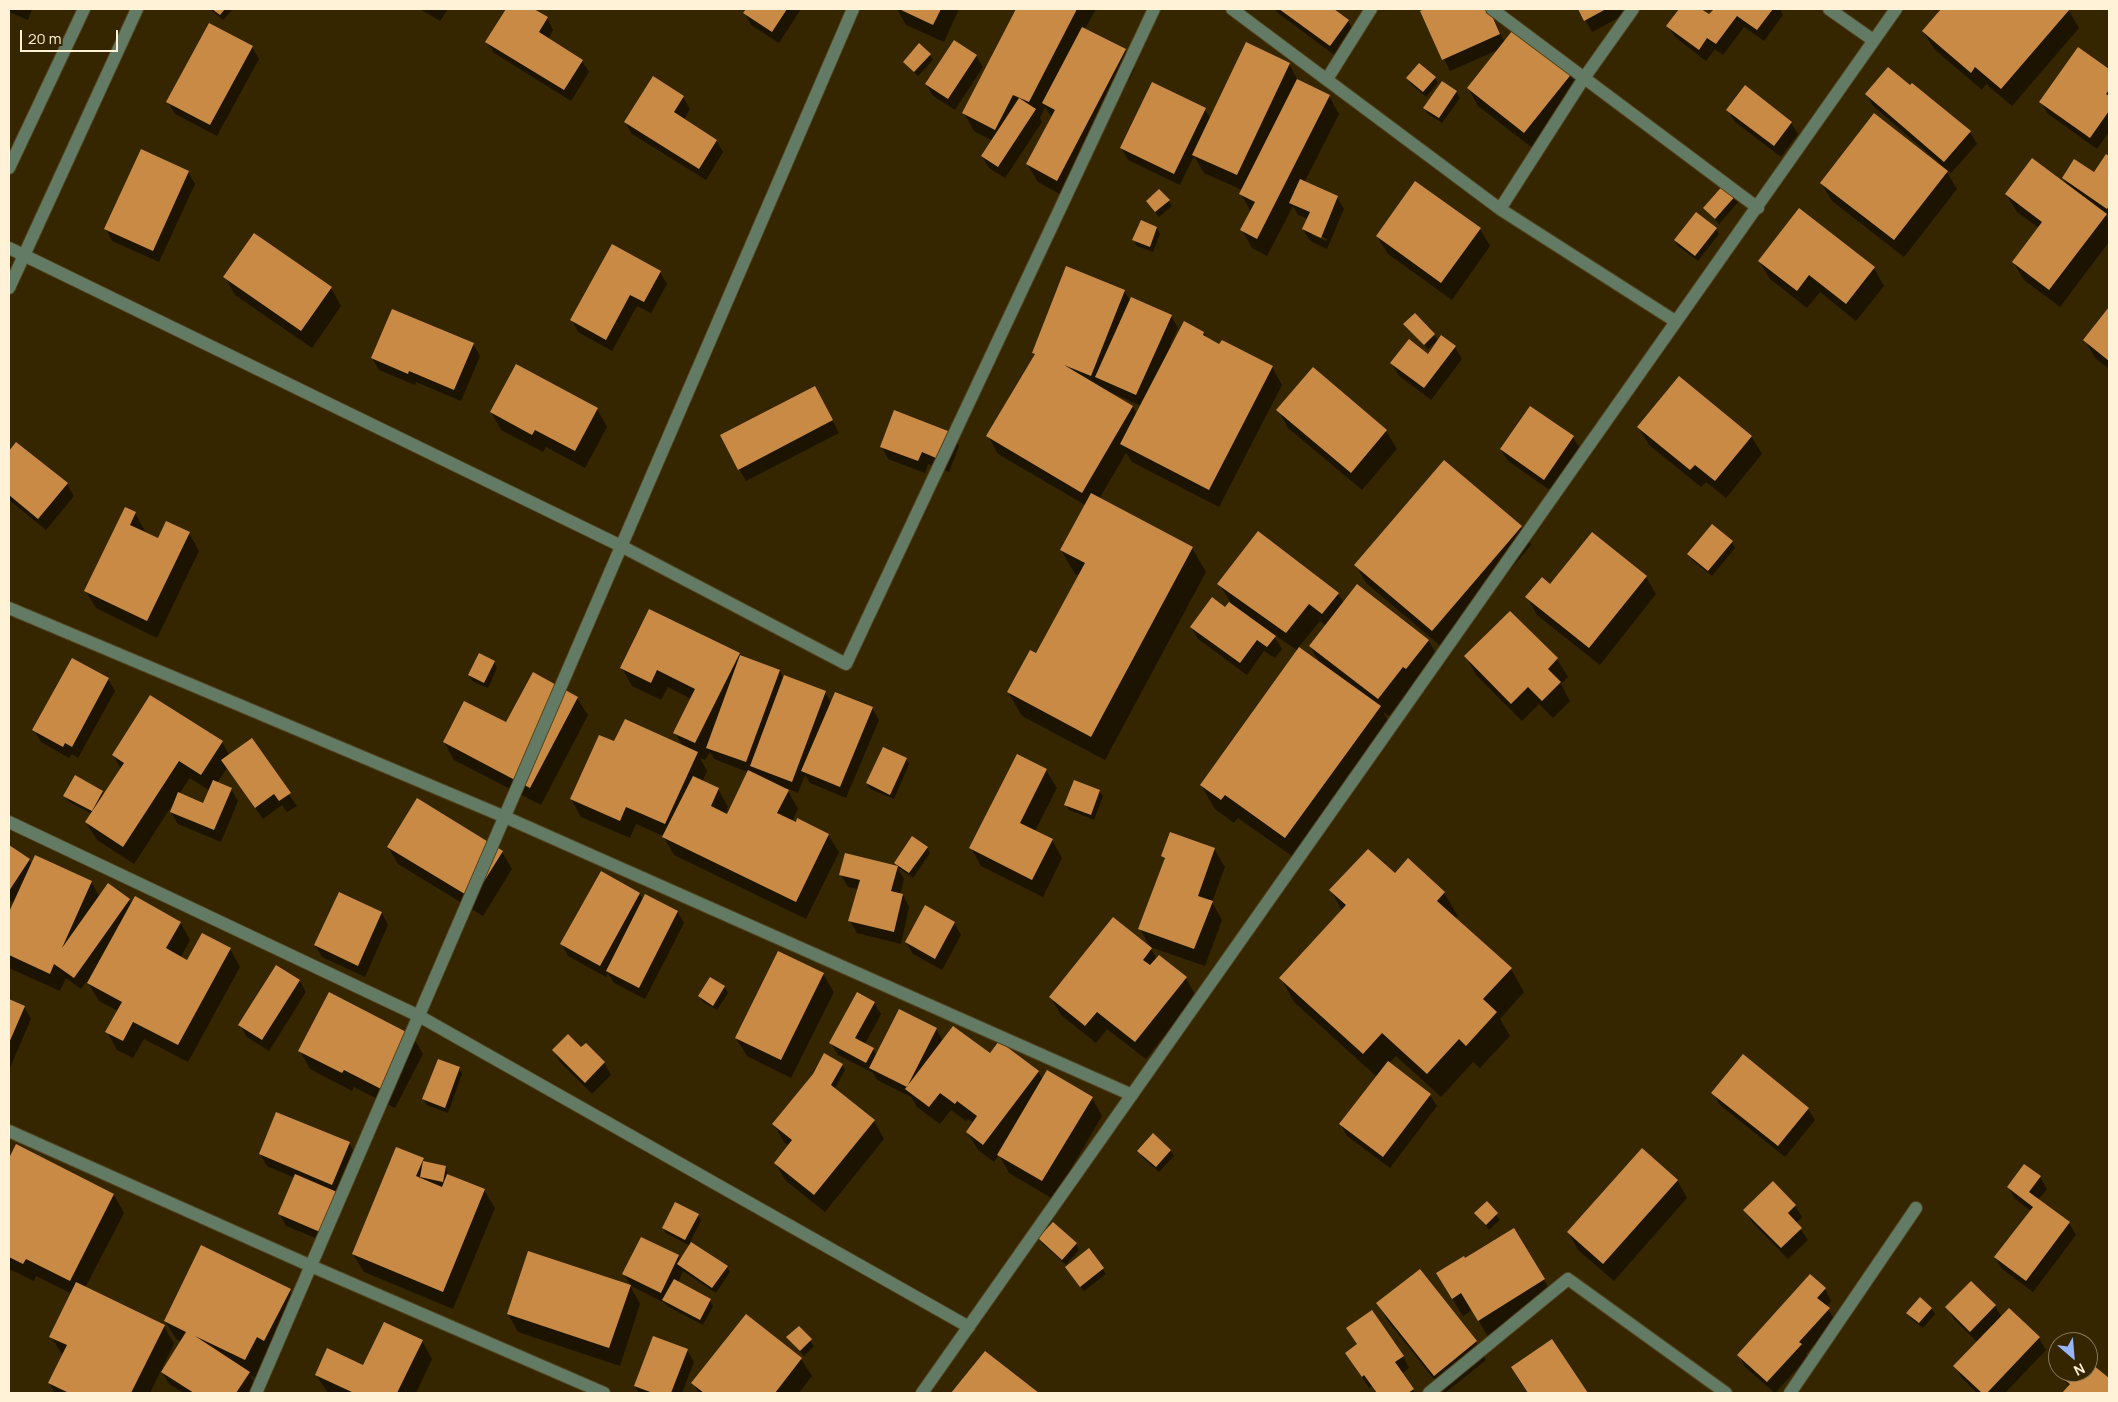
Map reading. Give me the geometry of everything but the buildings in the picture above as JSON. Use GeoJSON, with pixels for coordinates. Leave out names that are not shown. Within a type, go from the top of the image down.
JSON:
{"type":"FeatureCollection","features":[{"type":"Feature","properties":{"kind":"street"},"geometry":{"type":"LineString","coordinates":[[9,168],[84,9]]}},
{"type":"Feature","properties":{"kind":"street"},"geometry":{"type":"LineString","coordinates":[[9,288],[137,9]]}},
{"type":"Feature","properties":{"kind":"street"},"geometry":{"type":"LineString","coordinates":[[256,1393],[852,9]]}},
{"type":"Feature","properties":{"kind":"street"},"geometry":{"type":"LineString","coordinates":[[9,248],[621,546],[846,664],[1154,9]]}},
{"type":"Feature","properties":{"kind":"street"},"geometry":{"type":"LineString","coordinates":[[1232,9],[1500,208],[1675,321]]}},
{"type":"Feature","properties":{"kind":"street"},"geometry":{"type":"LineString","coordinates":[[1327,79],[1371,9]]}},
{"type":"Feature","properties":{"kind":"street"},"geometry":{"type":"LineString","coordinates":[[1492,9],[1758,208]]}},
{"type":"Feature","properties":{"kind":"street"},"geometry":{"type":"LineString","coordinates":[[1500,208],[1584,78],[1633,9]]}},
{"type":"Feature","properties":{"kind":"street"},"geometry":{"type":"LineString","coordinates":[[1829,9],[1874,40]]}},
{"type":"Feature","properties":{"kind":"street"},"geometry":{"type":"LineString","coordinates":[[922,1393],[1675,321],[1758,208],[1896,9]]}},
{"type":"Feature","properties":{"kind":"street"},"geometry":{"type":"LineString","coordinates":[[9,608],[505,817],[1132,1095]]}},
{"type":"Feature","properties":{"kind":"street"},"geometry":{"type":"LineString","coordinates":[[9,822],[419,1016],[969,1327]]}},
{"type":"Feature","properties":{"kind":"street"},"geometry":{"type":"LineString","coordinates":[[9,1131],[311,1266],[604,1393]]}},
{"type":"Feature","properties":{"kind":"street"},"geometry":{"type":"LineString","coordinates":[[1790,1393],[1916,1208]]}},
{"type":"Feature","properties":{"kind":"street"},"geometry":{"type":"LineString","coordinates":[[1429,1393],[1568,1279],[1726,1393]]}}]}
